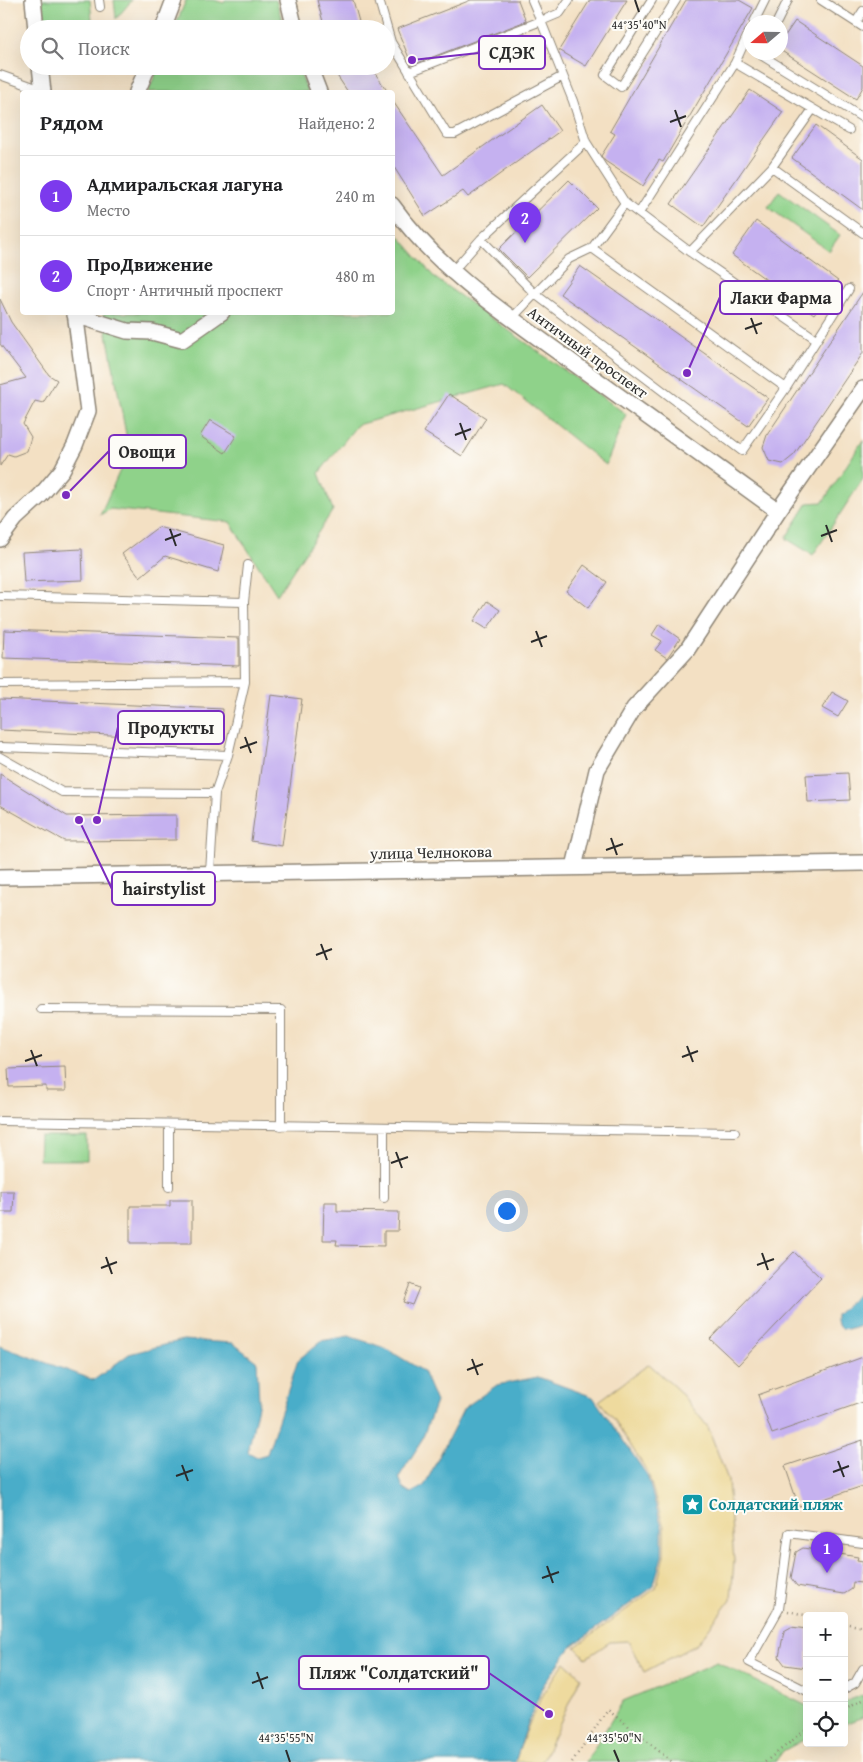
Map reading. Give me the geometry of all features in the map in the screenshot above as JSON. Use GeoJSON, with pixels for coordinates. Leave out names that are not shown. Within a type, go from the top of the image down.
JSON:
{"type":"FeatureCollection","features":[{"type":"Feature","properties":{"kind":"street"},"geometry":{"type":"LineString","coordinates":[[33,0],[35,20]]}},
{"type":"Feature","properties":{"kind":"street"},"geometry":{"type":"LineString","coordinates":[[166,20],[174,0]]}},
{"type":"Feature","properties":{"kind":"street"},"geometry":{"type":"LineString","coordinates":[[288,0],[293,20]]}},
{"type":"Feature","properties":{"kind":"street"},"geometry":{"type":"LineString","coordinates":[[41,75],[42,90]]}},
{"type":"Feature","properties":{"kind":"street"},"geometry":{"type":"LineString","coordinates":[[138,90],[144,75]]}},
{"type":"Feature","properties":{"kind":"street"},"geometry":{"type":"LineString","coordinates":[[312,75],[318,90]]}},
{"type":"Feature","properties":{"kind":"street","name":"Античный проспект"},"geometry":{"type":"LineString","coordinates":[[395,209],[412,232],[452,272],[512,318],[778,511]]}},
{"type":"Feature","properties":{"kind":"street"},"geometry":{"type":"LineString","coordinates":[[0,539],[15,519],[41,495],[62,470],[75,446],[88,411],[75,315]]}},
{"type":"Feature","properties":{"kind":"street"},"geometry":{"type":"LineString","coordinates":[[78,315],[127,331],[152,332],[182,340],[218,315]]}},
{"type":"Feature","properties":{"kind":"street"},"geometry":{"type":"LineString","coordinates":[[574,867],[597,770],[634,708],[687,650],[778,511],[863,389]]}},
{"type":"Feature","properties":{"kind":"street","name":"улица Челнокова"},"geometry":{"type":"LineString","coordinates":[[0,877],[210,872],[863,863]]}},
{"type":"Feature","properties":{"kind":"lane"},"geometry":{"type":"LineString","coordinates":[[381,0],[386,20]]}},
{"type":"Feature","properties":{"kind":"lane"},"geometry":{"type":"LineString","coordinates":[[532,0],[563,76],[586,142],[625,202],[690,252],[816,339]]}},
{"type":"Feature","properties":{"kind":"lane"},"geometry":{"type":"LineString","coordinates":[[409,72],[560,13],[569,0]]}},
{"type":"Feature","properties":{"kind":"lane"},"geometry":{"type":"LineString","coordinates":[[652,0],[606,75],[621,87],[676,0]]}},
{"type":"Feature","properties":{"kind":"lane"},"geometry":{"type":"LineString","coordinates":[[757,15],[764,0]]}},
{"type":"Feature","properties":{"kind":"lane"},"geometry":{"type":"LineString","coordinates":[[780,15],[788,0]]}},
{"type":"Feature","properties":{"kind":"lane"},"geometry":{"type":"LineString","coordinates":[[821,0],[860,25],[863,11]]}},
{"type":"Feature","properties":{"kind":"lane"},"geometry":{"type":"LineString","coordinates":[[639,213],[735,63],[743,45]]}},
{"type":"Feature","properties":{"kind":"lane"},"geometry":{"type":"LineString","coordinates":[[395,49],[447,134],[455,134],[563,76]]}},
{"type":"Feature","properties":{"kind":"lane"},"geometry":{"type":"LineString","coordinates":[[769,60],[863,118]]}},
{"type":"Feature","properties":{"kind":"lane"},"geometry":{"type":"LineString","coordinates":[[735,63],[849,130]]}},
{"type":"Feature","properties":{"kind":"lane"},"geometry":{"type":"LineString","coordinates":[[0,75],[39,90]]}},
{"type":"Feature","properties":{"kind":"lane"},"geometry":{"type":"LineString","coordinates":[[690,252],[772,166],[812,109]]}},
{"type":"Feature","properties":{"kind":"lane"},"geometry":{"type":"LineString","coordinates":[[452,272],[482,239],[586,142]]}},
{"type":"Feature","properties":{"kind":"lane"},"geometry":{"type":"LineString","coordinates":[[772,166],[863,234]]}},
{"type":"Feature","properties":{"kind":"lane"},"geometry":{"type":"LineString","coordinates":[[512,318],[569,259],[592,248],[625,202]]}},
{"type":"Feature","properties":{"kind":"lane"},"geometry":{"type":"LineString","coordinates":[[482,239],[535,294],[742,450],[786,388],[849,289]]}},
{"type":"Feature","properties":{"kind":"lane"},"geometry":{"type":"LineString","coordinates":[[592,248],[786,388]]}},
{"type":"Feature","properties":{"kind":"lane"},"geometry":{"type":"LineString","coordinates":[[210,872],[215,793],[228,755],[245,682],[244,602],[248,566]]}},
{"type":"Feature","properties":{"kind":"lane"},"geometry":{"type":"LineString","coordinates":[[0,596],[244,602]]}},
{"type":"Feature","properties":{"kind":"lane"},"geometry":{"type":"LineString","coordinates":[[0,684],[245,682]]}},
{"type":"Feature","properties":{"kind":"lane"},"geometry":{"type":"LineString","coordinates":[[0,747],[228,755]]}},
{"type":"Feature","properties":{"kind":"lane"},"geometry":{"type":"LineString","coordinates":[[0,757],[62,792],[215,793]]}},
{"type":"Feature","properties":{"kind":"lane"},"geometry":{"type":"LineString","coordinates":[[41,1008],[281,1010],[281,1126]]}},
{"type":"Feature","properties":{"kind":"lane"},"geometry":{"type":"LineString","coordinates":[[0,1121],[735,1132]]}},
{"type":"Feature","properties":{"kind":"lane"},"geometry":{"type":"LineString","coordinates":[[169,1124],[169,1187]]}},
{"type":"Feature","properties":{"kind":"lane"},"geometry":{"type":"LineString","coordinates":[[384,1127],[384,1198]]}},
{"type":"Feature","properties":{"kind":"lane"},"geometry":{"type":"LineString","coordinates":[[803,1688],[749,1662],[779,1609],[789,1533],[863,1543]]}},
{"type":"Feature","properties":{"kind":"lane"},"geometry":{"type":"LineString","coordinates":[[848,1687],[855,1683],[863,1669]]}},
{"type":"Feature","properties":{"kind":"path"},"geometry":{"type":"LineString","coordinates":[[779,1609],[803,1615]]}},
{"type":"Feature","properties":{"kind":"path"},"geometry":{"type":"LineString","coordinates":[[848,1624],[863,1627]]}},
{"type":"Feature","properties":{"kind":"path"},"geometry":{"type":"LineString","coordinates":[[848,1708],[863,1700]]}},
{"type":"Feature","properties":{"kind":"path"},"geometry":{"type":"LineString","coordinates":[[572,1762],[608,1708],[672,1762]]}},
{"type":"Feature","properties":{"kind":"path"},"geometry":{"type":"LineString","coordinates":[[765,1762],[803,1732]]}},
{"type":"Feature","properties":{"kind":"green space"},"geometry":{"type":"Polygon","coordinates":[[[42,0],[90,0],[92,20],[45,20],[42,0]]]}},
{"type":"Feature","properties":{"kind":"green space"},"geometry":{"type":"Polygon","coordinates":[[[114,0],[132,0],[116,19],[114,0]]]}},
{"type":"Feature","properties":{"kind":"green space"},"geometry":{"type":"Polygon","coordinates":[[[186,0],[214,0],[224,3],[225,0],[276,0],[282,20],[178,20],[186,0]]]}},
{"type":"Feature","properties":{"kind":"green space"},"geometry":{"type":"Polygon","coordinates":[[[155,75],[301,75],[307,90],[149,90],[155,75]]]}},
{"type":"Feature","properties":{"kind":"green space"},"geometry":{"type":"Polygon","coordinates":[[[779,191],[840,235],[829,251],[768,207],[779,191]]]}},
{"type":"Feature","properties":{"kind":"green space"},"geometry":{"type":"Polygon","coordinates":[[[395,231],[435,278],[626,414],[606,465],[504,384],[357,425],[319,473],[333,510],[277,595],[230,522],[110,509],[100,515],[129,450],[103,315],[395,315],[395,231]]]}},
{"type":"Feature","properties":{"kind":"green space"},"geometry":{"type":"Polygon","coordinates":[[[863,440],[863,479],[813,555],[787,539],[787,536],[808,503],[823,502],[863,440]]]}},
{"type":"Feature","properties":{"kind":"green space"},"geometry":{"type":"Polygon","coordinates":[[[40,1136],[87,1136],[87,1160],[39,1160],[40,1136]]]}},
{"type":"Feature","properties":{"kind":"green space"},"geometry":{"type":"Polygon","coordinates":[[[717,1662],[803,1704],[803,1740],[783,1751],[775,1762],[586,1762],[623,1701],[717,1662]]]}},
{"type":"Feature","properties":{"kind":"green space"},"geometry":{"type":"Polygon","coordinates":[[[863,1695],[863,1717],[848,1723],[848,1701],[863,1695]]]}},
{"type":"Feature","properties":{"kind":"sand","name":"Солдатский пляж"},"geometry":{"type":"Polygon","coordinates":[[[649,1364],[679,1391],[708,1427],[728,1480],[734,1561],[731,1599],[697,1644],[644,1672],[628,1641],[610,1642],[586,1658],[575,1647],[656,1588],[664,1555],[664,1527],[648,1473],[614,1419],[599,1401],[649,1364]]]}},
{"type":"Feature","properties":{"kind":"sand"},"geometry":{"type":"Polygon","coordinates":[[[565,1662],[581,1677],[542,1762],[515,1762],[525,1734],[548,1686],[565,1662]]]}},
{"type":"Feature","properties":{"kind":"water"},"geometry":{"type":"Polygon","coordinates":[[[863,1289],[863,1324],[848,1329],[840,1328],[836,1322],[836,1315],[863,1289]]]}},
{"type":"Feature","properties":{"kind":"water"},"geometry":{"type":"Polygon","coordinates":[[[349,1336],[385,1348],[423,1371],[436,1402],[421,1442],[399,1477],[403,1488],[411,1493],[424,1486],[464,1408],[497,1385],[538,1377],[593,1397],[647,1475],[662,1527],[662,1556],[653,1587],[572,1646],[544,1684],[530,1717],[515,1762],[0,1762],[0,1346],[94,1380],[129,1354],[183,1340],[233,1343],[257,1362],[259,1401],[248,1452],[257,1457],[267,1454],[298,1360],[321,1341],[349,1336]]]}},
{"type":"Feature","properties":{"kind":"building"},"geometry":{"type":"Polygon","coordinates":[[[317,0],[353,0],[359,20],[323,20],[317,0]]]}},
{"type":"Feature","properties":{"kind":"building"},"geometry":{"type":"Polygon","coordinates":[[[471,0],[518,0],[526,21],[412,65],[397,29],[471,0]]]}},
{"type":"Feature","properties":{"kind":"building"},"geometry":{"type":"Polygon","coordinates":[[[590,0],[627,0],[586,66],[559,50],[590,0]]]}},
{"type":"Feature","properties":{"kind":"building"},"geometry":{"type":"Polygon","coordinates":[[[686,0],[739,0],[753,8],[749,15],[743,15],[743,25],[663,162],[659,160],[643,186],[605,161],[601,156],[615,134],[610,131],[686,0]]]}},
{"type":"Feature","properties":{"kind":"building"},"geometry":{"type":"Polygon","coordinates":[[[795,21],[863,66],[863,87],[856,99],[788,55],[788,31],[795,21]]]}},
{"type":"Feature","properties":{"kind":"building"},"geometry":{"type":"Polygon","coordinates":[[[337,75],[376,75],[387,90],[347,90],[337,75]]]}},
{"type":"Feature","properties":{"kind":"building"},"geometry":{"type":"Polygon","coordinates":[[[750,90],[783,112],[703,227],[671,204],[750,90]]]}},
{"type":"Feature","properties":{"kind":"building"},"geometry":{"type":"Polygon","coordinates":[[[395,104],[443,175],[542,105],[560,131],[468,197],[463,191],[425,216],[395,169],[395,104]]]}},
{"type":"Feature","properties":{"kind":"building"},"geometry":{"type":"Polygon","coordinates":[[[816,125],[863,159],[863,210],[792,158],[816,125]]]}},
{"type":"Feature","properties":{"kind":"building"},"geometry":{"type":"Polygon","coordinates":[[[569,180],[597,208],[527,277],[499,249],[569,180]]]}},
{"type":"Feature","properties":{"kind":"building"},"geometry":{"type":"Polygon","coordinates":[[[756,221],[838,281],[814,314],[732,255],[756,221]]]}},
{"type":"Feature","properties":{"kind":"building"},"geometry":{"type":"Polygon","coordinates":[[[580,266],[768,398],[748,426],[560,294],[580,266]]]}},
{"type":"Feature","properties":{"kind":"building"},"geometry":{"type":"Polygon","coordinates":[[[863,292],[863,353],[794,455],[783,464],[769,461],[763,447],[767,435],[863,292]]]}},
{"type":"Feature","properties":{"kind":"building"},"geometry":{"type":"Polygon","coordinates":[[[0,299],[11,322],[49,375],[57,380],[43,403],[35,401],[23,424],[31,437],[27,451],[14,456],[8,454],[0,466],[0,385],[26,378],[0,344],[0,299]]]}},
{"type":"Feature","properties":{"kind":"building"},"geometry":{"type":"Polygon","coordinates":[[[449,394],[486,418],[462,456],[424,432],[449,394]]]}},
{"type":"Feature","properties":{"kind":"building"},"geometry":{"type":"Polygon","coordinates":[[[210,420],[236,436],[225,453],[200,436],[210,420]]]}},
{"type":"Feature","properties":{"kind":"building"},"geometry":{"type":"Polygon","coordinates":[[[158,527],[224,545],[218,572],[165,556],[140,577],[122,554],[158,527]]]}},
{"type":"Feature","properties":{"kind":"building"},"geometry":{"type":"Polygon","coordinates":[[[82,549],[83,580],[24,582],[22,552],[82,549]]]}},
{"type":"Feature","properties":{"kind":"building"},"geometry":{"type":"Polygon","coordinates":[[[584,565],[607,582],[588,608],[566,591],[584,565]]]}},
{"type":"Feature","properties":{"kind":"building"},"geometry":{"type":"Polygon","coordinates":[[[487,601],[500,610],[487,629],[474,621],[487,601]]]}},
{"type":"Feature","properties":{"kind":"building"},"geometry":{"type":"Polygon","coordinates":[[[659,624],[680,639],[667,658],[655,650],[662,641],[652,635],[659,624]]]}},
{"type":"Feature","properties":{"kind":"building"},"geometry":{"type":"Polygon","coordinates":[[[4,630],[239,638],[239,666],[3,658],[4,630]]]}},
{"type":"Feature","properties":{"kind":"building"},"geometry":{"type":"Polygon","coordinates":[[[832,692],[848,701],[838,717],[822,708],[832,692]]]}},
{"type":"Feature","properties":{"kind":"building"},"geometry":{"type":"Polygon","coordinates":[[[271,695],[302,699],[282,846],[251,841],[271,695]]]}},
{"type":"Feature","properties":{"kind":"building"},"geometry":{"type":"Polygon","coordinates":[[[0,699],[223,709],[221,740],[0,730],[0,699]]]}},
{"type":"Feature","properties":{"kind":"building"},"geometry":{"type":"Polygon","coordinates":[[[848,773],[850,800],[808,802],[806,775],[848,773]]]}},
{"type":"Feature","properties":{"kind":"building"},"geometry":{"type":"Polygon","coordinates":[[[0,774],[67,816],[176,815],[176,840],[64,841],[0,805],[0,774]]]}},
{"type":"Feature","properties":{"kind":"building"},"geometry":{"type":"Polygon","coordinates":[[[65,1067],[66,1091],[46,1091],[46,1086],[9,1087],[8,1069],[65,1067]]]}},
{"type":"Feature","properties":{"kind":"building"},"geometry":{"type":"Polygon","coordinates":[[[0,1191],[14,1191],[13,1212],[0,1212],[0,1191]]]}},
{"type":"Feature","properties":{"kind":"building"},"geometry":{"type":"Polygon","coordinates":[[[170,1200],[192,1200],[192,1243],[130,1243],[130,1206],[170,1206],[170,1200]]]}},
{"type":"Feature","properties":{"kind":"building"},"geometry":{"type":"Polygon","coordinates":[[[324,1202],[337,1202],[337,1211],[399,1212],[398,1231],[384,1231],[384,1246],[336,1245],[337,1240],[323,1240],[324,1202]]]}},
{"type":"Feature","properties":{"kind":"building"},"geometry":{"type":"Polygon","coordinates":[[[794,1252],[821,1278],[738,1365],[710,1339],[794,1252]]]}},
{"type":"Feature","properties":{"kind":"building"},"geometry":{"type":"Polygon","coordinates":[[[410,1284],[419,1288],[412,1305],[403,1302],[410,1284]]]}},
{"type":"Feature","properties":{"kind":"building"},"geometry":{"type":"Polygon","coordinates":[[[863,1357],[863,1402],[772,1434],[758,1395],[863,1357]]]}},
{"type":"Feature","properties":{"kind":"building"},"geometry":{"type":"Polygon","coordinates":[[[863,1440],[863,1486],[799,1507],[785,1466],[863,1440]]]}},
{"type":"Feature","properties":{"kind":"building"},"geometry":{"type":"Polygon","coordinates":[[[803,1548],[858,1557],[857,1560],[863,1561],[861,1583],[853,1582],[852,1589],[844,1594],[797,1586],[791,1578],[796,1552],[803,1548]]]}},
{"type":"Feature","properties":{"kind":"building"},"geometry":{"type":"Polygon","coordinates":[[[791,1627],[803,1628],[803,1667],[785,1665],[779,1657],[784,1631],[791,1627]]]}},
{"type":"Feature","properties":{"kind":"place","name":"СДЭК"},"geometry":{"type":"Point","coordinates":[412,60]}},
{"type":"Feature","properties":{"kind":"place","name":"ПроДвижение"},"geometry":{"type":"Point","coordinates":[525,243]}},
{"type":"Feature","properties":{"kind":"place","name":"Лаки Фарма"},"geometry":{"type":"Point","coordinates":[687,373]}},
{"type":"Feature","properties":{"kind":"place","name":"Овощи"},"geometry":{"type":"Point","coordinates":[66,495]}},
{"type":"Feature","properties":{"kind":"place","name":"hairstylist"},"geometry":{"type":"Point","coordinates":[79,820]}},
{"type":"Feature","properties":{"kind":"place","name":"Продукты"},"geometry":{"type":"Point","coordinates":[97,820]}},
{"type":"Feature","properties":{"kind":"place","name":"Солдатский пляж"},"geometry":{"type":"Point","coordinates":[693,1504]}},
{"type":"Feature","properties":{"kind":"place","name":"Адмиральская лагуна"},"geometry":{"type":"Point","coordinates":[827,1573]}},
{"type":"Feature","properties":{"kind":"place","name":"Пляж \"Солдатский\""},"geometry":{"type":"Point","coordinates":[549,1714]}}]}
